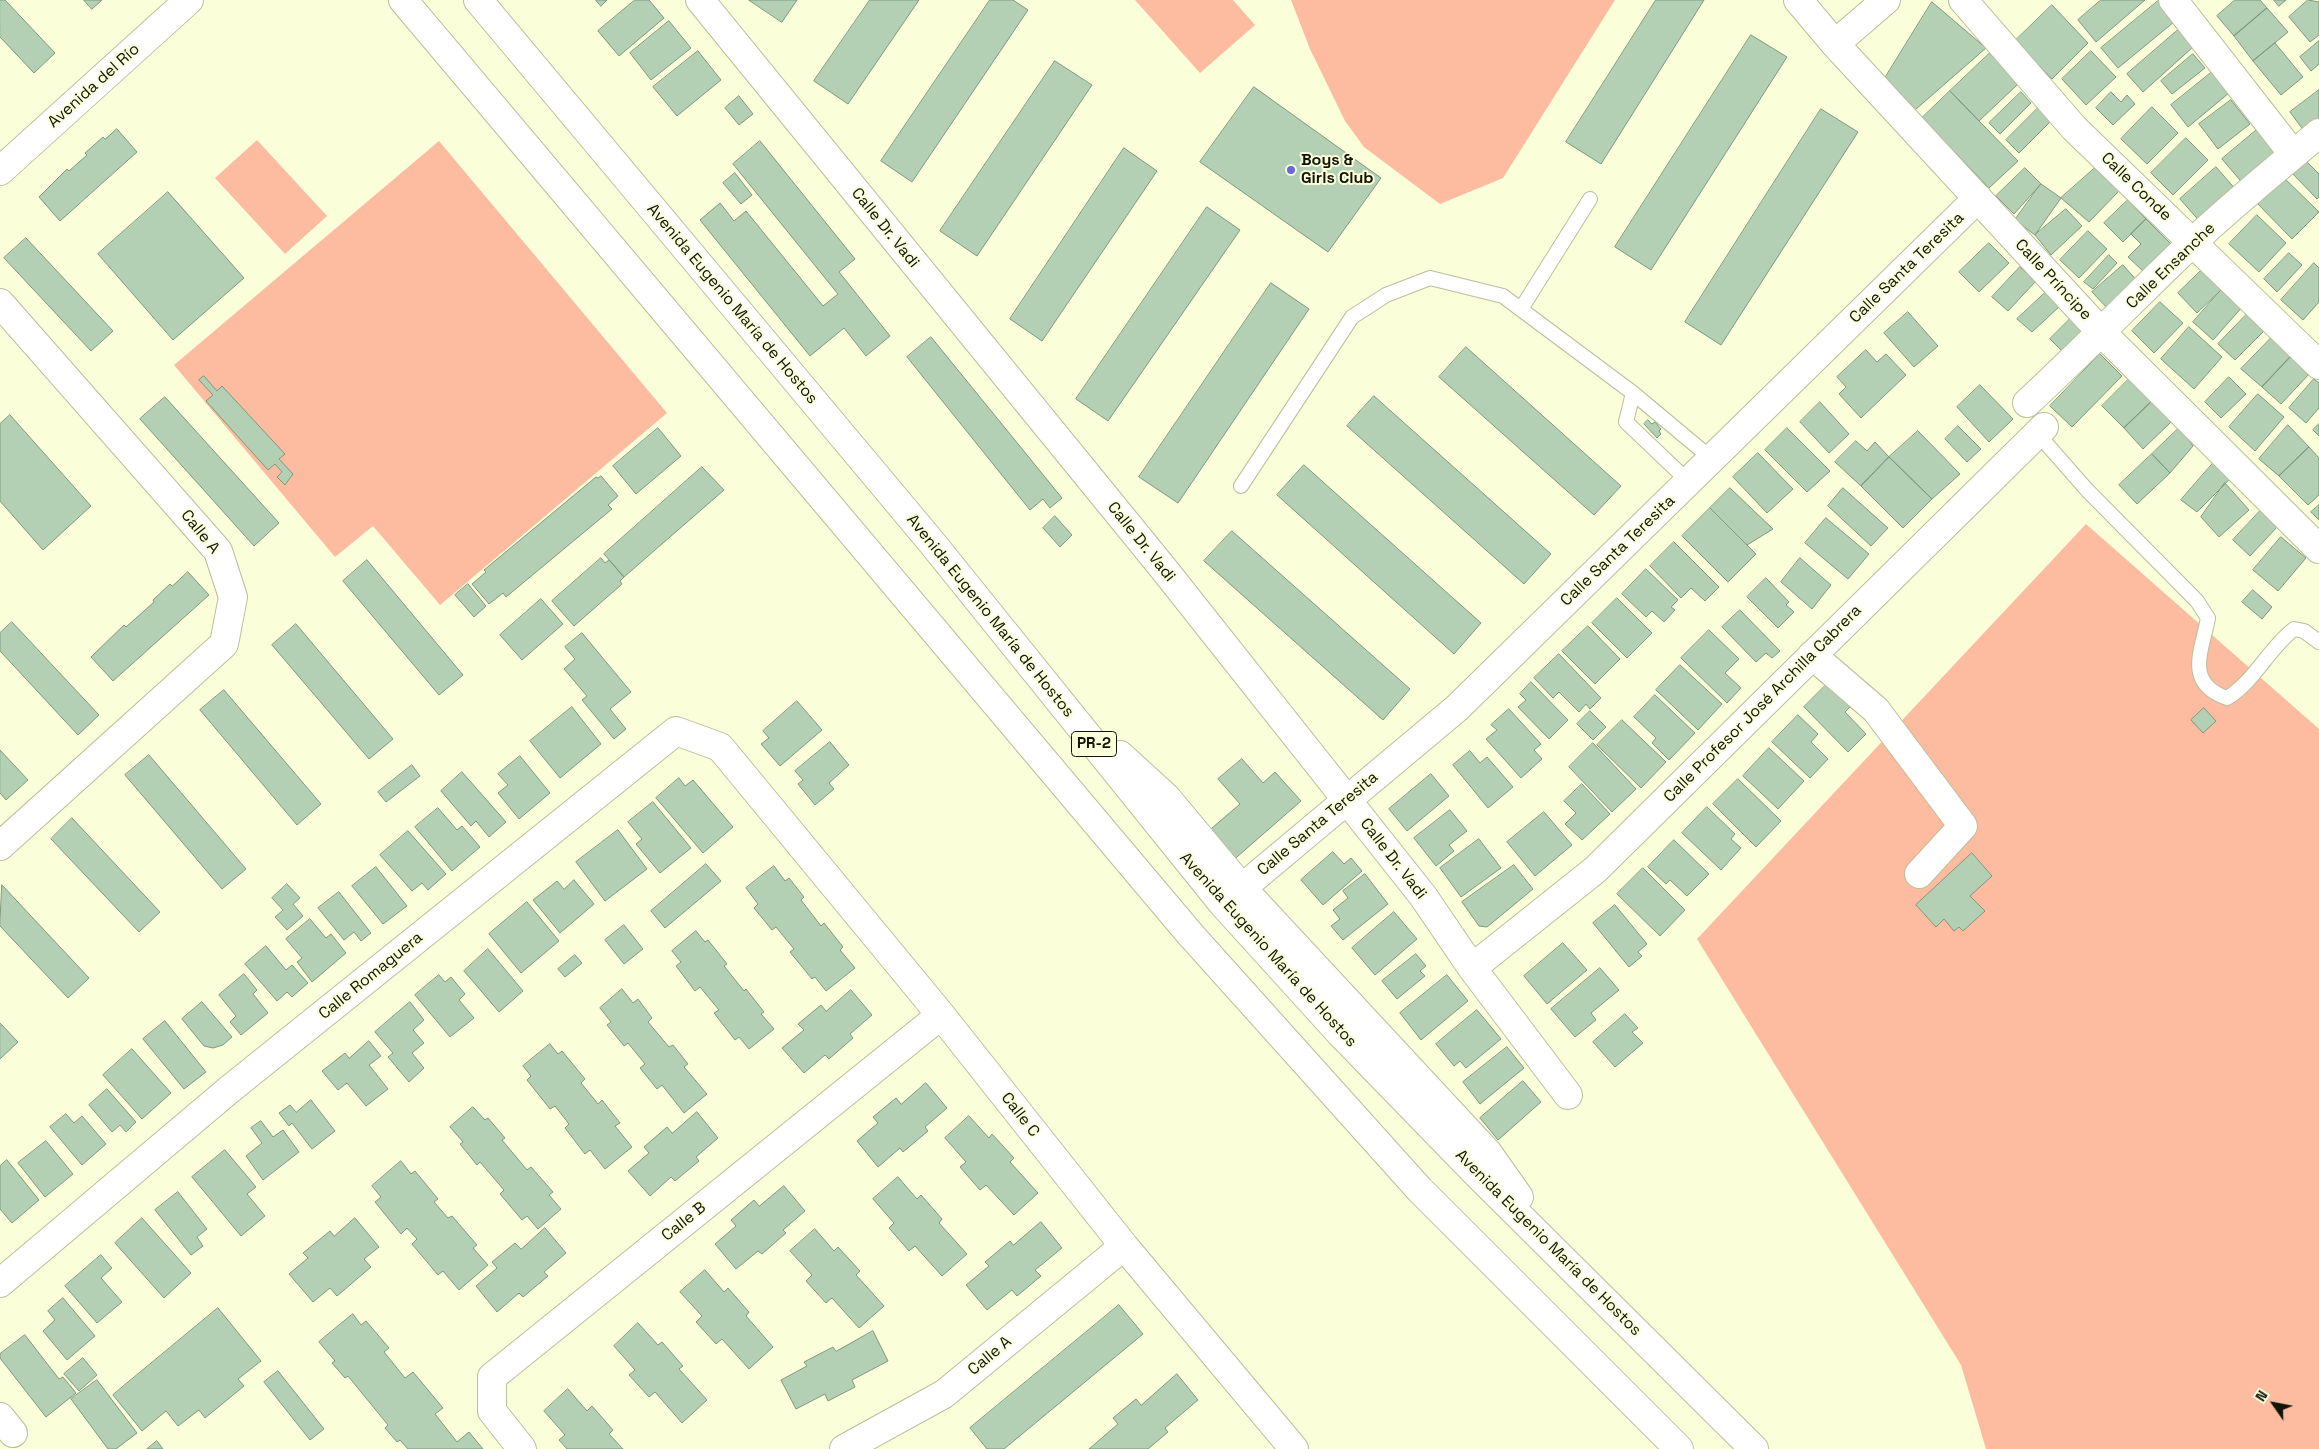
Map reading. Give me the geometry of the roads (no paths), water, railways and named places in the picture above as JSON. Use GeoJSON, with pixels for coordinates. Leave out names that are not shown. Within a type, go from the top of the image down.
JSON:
{"type":"FeatureCollection","features":[{"type":"Feature","properties":{"kind":"main road","name":"Avenida del Río"},"geometry":{"type":"LineString","coordinates":[[0,171],[189,0]]}},
{"type":"Feature","properties":{"kind":"main road","name":"PR-2"},"geometry":{"type":"LineString","coordinates":[[403,0],[1190,934],[1420,1190],[1680,1449]]}},
{"type":"Feature","properties":{"kind":"main road","name":"Avenida Eugenio María de Hostos"},"geometry":{"type":"LineString","coordinates":[[478,0],[933,544],[1229,912],[1340,1034],[1754,1449]]}},
{"type":"Feature","properties":{"kind":"main road","name":"Calle Dr. Vadi"},"geometry":{"type":"LineString","coordinates":[[700,0],[1157,561],[1423,896],[1472,968],[1568,1095]]}},
{"type":"Feature","properties":{"kind":"main road","name":"Calle Príncipe"},"geometry":{"type":"LineString","coordinates":[[1798,0],[1835,44],[2102,332],[2319,549]]}},
{"type":"Feature","properties":{"kind":"main road"},"geometry":{"type":"LineString","coordinates":[[1835,44],[1886,0]]}},
{"type":"Feature","properties":{"kind":"main road","name":"Calle Conde"},"geometry":{"type":"LineString","coordinates":[[1963,0],[2074,128],[2319,365]]}},
{"type":"Feature","properties":{"kind":"main road"},"geometry":{"type":"LineString","coordinates":[[2173,0],[2309,148]]}},
{"type":"Feature","properties":{"kind":"main road","name":"Calle Ensanche"},"geometry":{"type":"LineString","coordinates":[[2036,419],[2102,332],[2193,242],[2309,148]]}},
{"type":"Feature","properties":{"kind":"main road","name":"Calle Santa Teresita"},"geometry":{"type":"LineString","coordinates":[[1242,888],[1457,708],[1978,198]]}},
{"type":"Feature","properties":{"kind":"main road","name":"Calle A"},"geometry":{"type":"LineString","coordinates":[[0,303],[218,551],[233,597],[224,644],[0,846]]}},
{"type":"Feature","properties":{"kind":"main road","name":"Calle Profesor José Archilla Cabrera"},"geometry":{"type":"LineString","coordinates":[[1472,968],[1595,870],[1812,655],[2036,419]]}},
{"type":"Feature","properties":{"kind":"main road"},"geometry":{"type":"LineString","coordinates":[[1812,655],[1876,710],[1963,826],[1918,874]]}},
{"type":"Feature","properties":{"kind":"main road"},"geometry":{"type":"LineString","coordinates":[[1056,697],[1166,797],[1242,888],[1488,1153],[1557,1252]]}},
{"type":"Feature","properties":{"kind":"main road","name":"Calle Romaguera"},"geometry":{"type":"LineString","coordinates":[[0,1284],[230,1089],[676,731],[720,747],[748,780]]}},
{"type":"Feature","properties":{"kind":"main road","name":"Calle C"},"geometry":{"type":"LineString","coordinates":[[748,780],[940,1015],[1124,1246],[1294,1449]]}},
{"type":"Feature","properties":{"kind":"main road","name":"Calle B"},"geometry":{"type":"LineString","coordinates":[[522,1449],[492,1412],[492,1377],[940,1015]]}},
{"type":"Feature","properties":{"kind":"main road","name":"Calle A"},"geometry":{"type":"LineString","coordinates":[[844,1449],[944,1394],[1124,1246]]}},
{"type":"Feature","properties":{"kind":"lane"},"geometry":{"type":"LineString","coordinates":[[1521,309],[1590,199]]}},
{"type":"Feature","properties":{"kind":"lane"},"geometry":{"type":"LineString","coordinates":[[1241,486],[1352,317],[1386,295],[1430,278],[1503,296],[1633,393],[1712,460]]}},
{"type":"Feature","properties":{"kind":"lane"},"geometry":{"type":"LineString","coordinates":[[1633,393],[1626,422],[1688,482]]}},
{"type":"Feature","properties":{"kind":"lane"},"geometry":{"type":"LineString","coordinates":[[2036,419],[2087,490],[2198,601],[2208,618],[2198,666],[2202,678],[2216,694],[2227,698],[2241,690],[2282,638],[2294,628],[2304,631],[2319,642]]}},
{"type":"Feature","properties":{"kind":"place","name":"Boys & Girls Club"},"geometry":{"type":"Point","coordinates":[1291,170]}}]}
